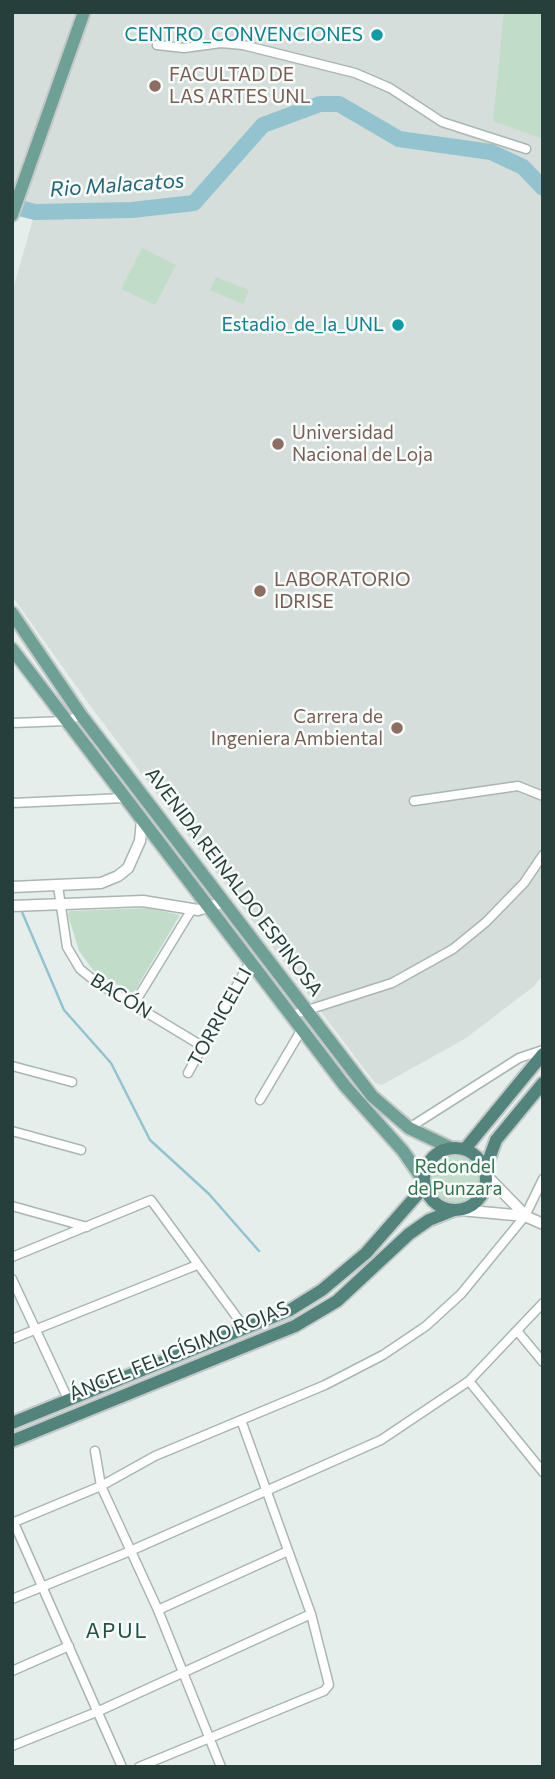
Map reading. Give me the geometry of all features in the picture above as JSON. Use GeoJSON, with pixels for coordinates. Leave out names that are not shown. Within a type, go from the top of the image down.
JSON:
{"type":"FeatureCollection","features":[{"type":"Feature","properties":{"kind":"highway"},"geometry":{"type":"LineString","coordinates":[[465,1149],[543,1052]]}},
{"type":"Feature","properties":{"kind":"highway"},"geometry":{"type":"LineString","coordinates":[[485,1172],[481,1161],[465,1149],[451,1148],[434,1155],[424,1171],[424,1184],[432,1201],[457,1210],[481,1196],[485,1172],[496,1139],[543,1083]]}},
{"type":"Feature","properties":{"kind":"highway"},"geometry":{"type":"LineString","coordinates":[[12,1423],[290,1310],[322,1290],[366,1253],[424,1184]]}},
{"type":"Feature","properties":{"kind":"highway","name":"ÁNGEL FELICÍSIMO ROJAS"},"geometry":{"type":"LineString","coordinates":[[12,1441],[295,1326],[337,1301],[409,1234],[429,1220],[457,1210]]}},
{"type":"Feature","properties":{"kind":"main road"},"geometry":{"type":"LineString","coordinates":[[12,215],[84,12]]}},
{"type":"Feature","properties":{"kind":"main road","name":"AVENIDA REINALDO ESPINOSA"},"geometry":{"type":"LineString","coordinates":[[12,613],[82,715],[308,1011],[424,1184]]}},
{"type":"Feature","properties":{"kind":"main road","name":"AVENIDA REINALDO ESPINOSA"},"geometry":{"type":"LineString","coordinates":[[12,649],[302,1029],[367,1100],[409,1128],[451,1148]]}},
{"type":"Feature","properties":{"kind":"street"},"geometry":{"type":"LineString","coordinates":[[157,45],[184,48],[221,43],[243,46],[355,73],[390,88],[442,122],[526,149]]}},
{"type":"Feature","properties":{"kind":"street"},"geometry":{"type":"LineString","coordinates":[[12,723],[67,721],[82,715]]}},
{"type":"Feature","properties":{"kind":"street"},"geometry":{"type":"LineString","coordinates":[[414,801],[508,786],[527,788],[543,796]]}},
{"type":"Feature","properties":{"kind":"street"},"geometry":{"type":"LineString","coordinates":[[12,803],[125,798]]}},
{"type":"Feature","properties":{"kind":"street"},"geometry":{"type":"LineString","coordinates":[[12,887],[101,883],[118,876],[128,868],[140,841],[142,820]]}},
{"type":"Feature","properties":{"kind":"street"},"geometry":{"type":"LineString","coordinates":[[292,1015],[392,983],[453,948],[486,922],[524,883],[543,855]]}},
{"type":"Feature","properties":{"kind":"street","name":"BACÓN"},"geometry":{"type":"LineString","coordinates":[[58,886],[58,903],[72,958],[88,976],[202,1046]]}},
{"type":"Feature","properties":{"kind":"street"},"geometry":{"type":"LineString","coordinates":[[12,905],[143,901],[209,909],[225,902]]}},
{"type":"Feature","properties":{"kind":"street"},"geometry":{"type":"LineString","coordinates":[[134,1004],[192,909]]}},
{"type":"Feature","properties":{"kind":"street","name":"TORRICELLI"},"geometry":{"type":"LineString","coordinates":[[188,1073],[251,960]]}},
{"type":"Feature","properties":{"kind":"street"},"geometry":{"type":"LineString","coordinates":[[260,1100],[302,1029]]}},
{"type":"Feature","properties":{"kind":"street"},"geometry":{"type":"LineString","coordinates":[[409,1128],[519,1058],[543,1052]]}},
{"type":"Feature","properties":{"kind":"street"},"geometry":{"type":"LineString","coordinates":[[12,1066],[72,1083]]}},
{"type":"Feature","properties":{"kind":"street"},"geometry":{"type":"LineString","coordinates":[[12,1141],[14,1131],[81,1150]]}},
{"type":"Feature","properties":{"kind":"street"},"geometry":{"type":"LineString","coordinates":[[485,1172],[526,1216]]}},
{"type":"Feature","properties":{"kind":"street"},"geometry":{"type":"LineString","coordinates":[[122,1767],[43,1585],[13,1523],[101,1486],[155,1456],[325,1385],[383,1355],[426,1325],[461,1293],[526,1216],[543,1179]]}},
{"type":"Feature","properties":{"kind":"street"},"geometry":{"type":"LineString","coordinates":[[12,1257],[151,1200],[244,1327]]}},
{"type":"Feature","properties":{"kind":"street"},"geometry":{"type":"LineString","coordinates":[[12,1206],[87,1227]]}},
{"type":"Feature","properties":{"kind":"street"},"geometry":{"type":"LineString","coordinates":[[457,1210],[526,1216],[543,1224]]}},
{"type":"Feature","properties":{"kind":"street"},"geometry":{"type":"LineString","coordinates":[[12,1339],[197,1265]]}},
{"type":"Feature","properties":{"kind":"street"},"geometry":{"type":"LineString","coordinates":[[12,1279],[33,1330],[68,1399]]}},
{"type":"Feature","properties":{"kind":"street"},"geometry":{"type":"LineString","coordinates":[[12,1599],[128,1552],[380,1440],[469,1381],[543,1303]]}},
{"type":"Feature","properties":{"kind":"street"},"geometry":{"type":"LineString","coordinates":[[518,1332],[543,1362]]}},
{"type":"Feature","properties":{"kind":"street"},"geometry":{"type":"LineString","coordinates":[[469,1381],[543,1472]]}},
{"type":"Feature","properties":{"kind":"street"},"geometry":{"type":"LineString","coordinates":[[139,1767],[327,1689],[330,1676],[311,1614],[241,1420]]}},
{"type":"Feature","properties":{"kind":"street"},"geometry":{"type":"LineString","coordinates":[[95,1451],[101,1486],[128,1552],[158,1610],[221,1767]]}},
{"type":"Feature","properties":{"kind":"street"},"geometry":{"type":"LineString","coordinates":[[158,1610],[288,1551]]}},
{"type":"Feature","properties":{"kind":"street"},"geometry":{"type":"LineString","coordinates":[[12,1746],[183,1674],[311,1614]]}},
{"type":"Feature","properties":{"kind":"street"},"geometry":{"type":"LineString","coordinates":[[12,1671],[69,1646]]}},
{"type":"Feature","properties":{"kind":"shaded area","name":"Universidad Nacional de Loja"},"geometry":{"type":"Polygon","coordinates":[[[12,12],[543,12],[543,975],[533,987],[466,1038],[382,1085],[375,1083],[300,984],[89,704],[12,596],[12,293],[35,212],[12,197],[12,12]]]}},
{"type":"Feature","properties":{"kind":"green space"},"geometry":{"type":"Polygon","coordinates":[[[504,12],[543,12],[543,139],[493,121],[504,12]]]}},
{"type":"Feature","properties":{"kind":"green space"},"geometry":{"type":"Polygon","coordinates":[[[142,248],[176,265],[155,305],[121,289],[142,248]]]}},
{"type":"Feature","properties":{"kind":"green space"},"geometry":{"type":"Polygon","coordinates":[[[216,277],[249,290],[243,304],[210,290],[216,277]]]}},
{"type":"Feature","properties":{"kind":"green space"},"geometry":{"type":"Polygon","coordinates":[[[148,908],[180,915],[133,994],[93,970],[79,951],[68,915],[70,911],[148,908]]]}},
{"type":"Feature","properties":{"kind":"green space","name":"Redondel de Punzara"},"geometry":{"type":"Polygon","coordinates":[[[455,1151],[474,1159],[482,1178],[474,1197],[455,1205],[436,1197],[428,1178],[436,1159],[455,1151]]]}},
{"type":"Feature","properties":{"kind":"waterway","name":"Rio Malacatos"},"geometry":{"type":"LineString","coordinates":[[12,206],[35,212],[132,210],[194,203],[263,125],[320,104],[339,104],[399,139],[491,152],[523,167],[543,188]]}},
{"type":"Feature","properties":{"kind":"waterway"},"geometry":{"type":"LineString","coordinates":[[22,912],[64,1010],[111,1063],[150,1140],[209,1194],[259,1251]]}},
{"type":"Feature","properties":{"kind":"place","name":"CENTRO_CONVENCIONES"},"geometry":{"type":"Point","coordinates":[377,35]}},
{"type":"Feature","properties":{"kind":"place","name":"FACULTAD DE LAS ARTES UNL"},"geometry":{"type":"Point","coordinates":[155,86]}},
{"type":"Feature","properties":{"kind":"place","name":"Estadio_de_la_UNL"},"geometry":{"type":"Point","coordinates":[398,325]}},
{"type":"Feature","properties":{"kind":"place","name":"Universidad Nacional de Loja"},"geometry":{"type":"Point","coordinates":[278,444]}},
{"type":"Feature","properties":{"kind":"place","name":"LABORATORIO IDRISE"},"geometry":{"type":"Point","coordinates":[260,591]}},
{"type":"Feature","properties":{"kind":"place","name":"Carrera de Ingeniera Ambiental"},"geometry":{"type":"Point","coordinates":[397,728]}},
{"type":"Feature","properties":{"kind":"district","name":"APUL"},"geometry":{"type":"Point","coordinates":[117,1631]}}]}
